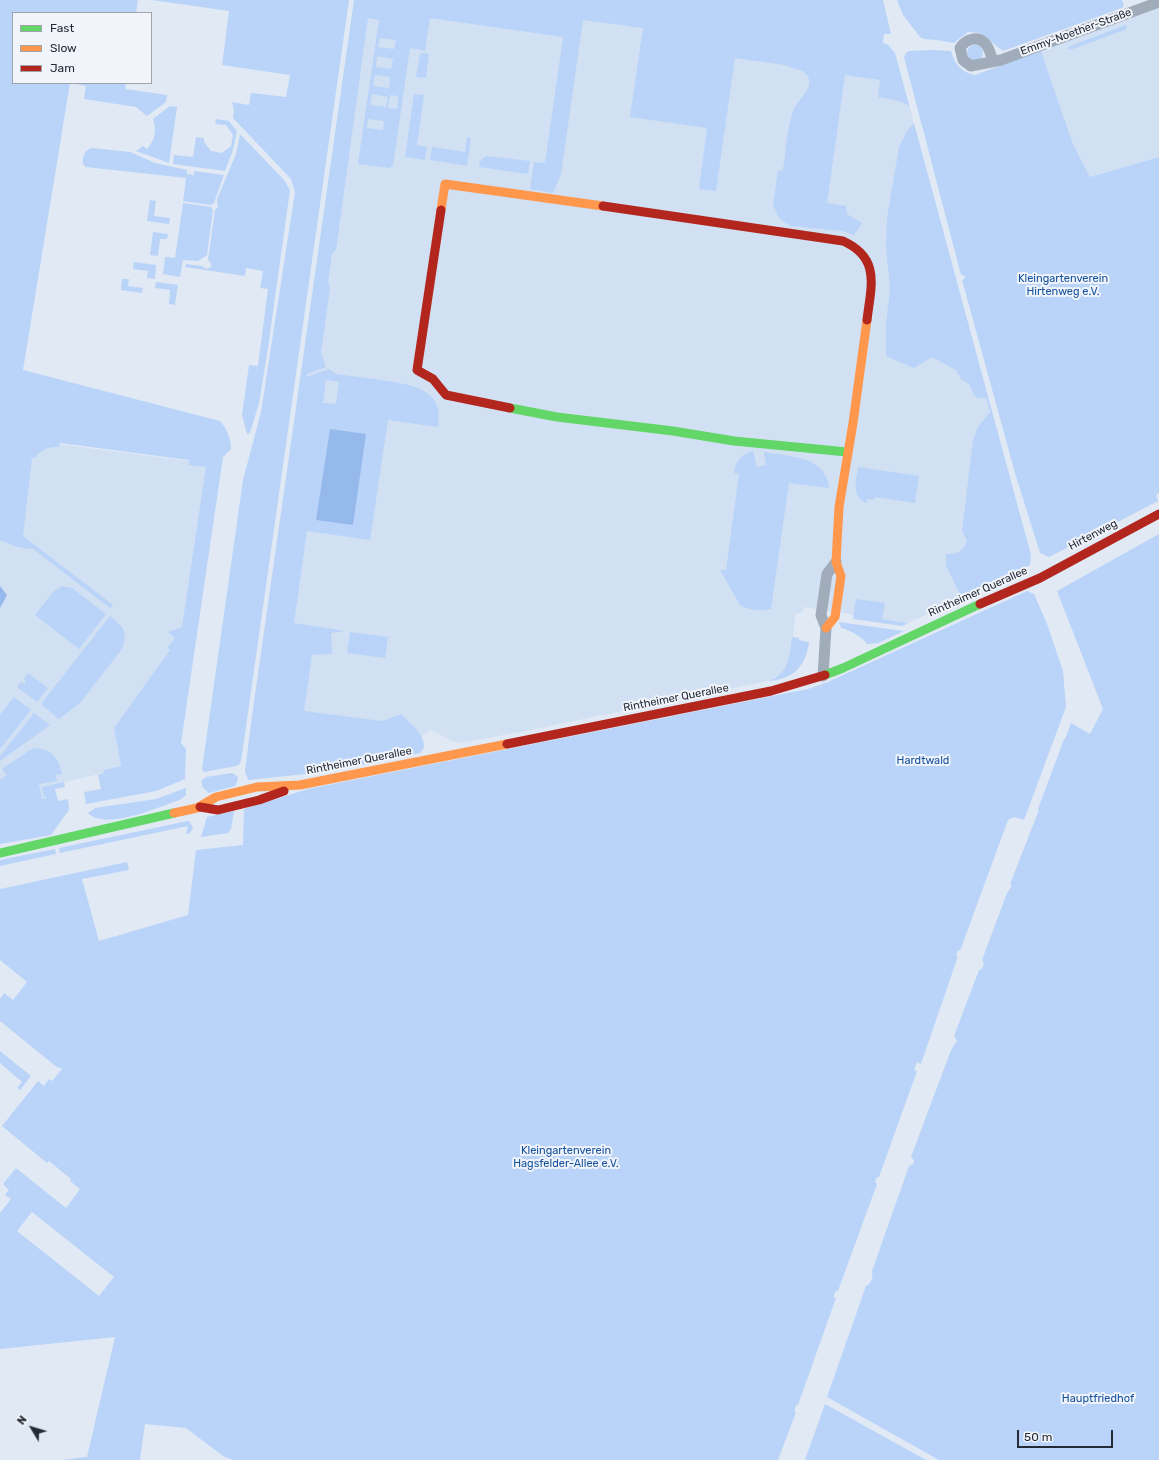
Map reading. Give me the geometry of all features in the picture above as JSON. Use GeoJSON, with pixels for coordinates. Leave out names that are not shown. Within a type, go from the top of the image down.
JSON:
{"type":"FeatureCollection","features":[{"type":"Feature","properties":{"kind":"street","name":"Emmy-Noether-Straße"},"geometry":{"type":"LineString","coordinates":[[993,61],[1138,4],[1159,2]]}},
{"type":"Feature","properties":{"kind":"street"},"geometry":{"type":"LineString","coordinates":[[823,676],[826,628],[821,615],[827,574],[836,562],[839,508],[847,452],[853,423],[872,278],[870,265],[863,252],[842,241],[702,219],[445,184],[417,370],[433,380],[446,395],[557,417],[673,431],[734,441],[847,452]]}},
{"type":"Feature","properties":{"kind":"street","name":"Hirtenweg"},"geometry":{"type":"LineString","coordinates":[[1040,578],[1159,514]]}},
{"type":"Feature","properties":{"kind":"street","name":"Rintheimer Querallee"},"geometry":{"type":"LineString","coordinates":[[0,853],[200,807],[216,797],[257,787],[300,785],[771,691],[823,676],[1003,593],[1040,578]]}},
{"type":"Feature","properties":{"kind":"street","name":"Rintheimer Querallee"},"geometry":{"type":"LineString","coordinates":[[200,807],[218,810],[259,800],[300,785]]}},
{"type":"Feature","properties":{"kind":"shaded area"},"geometry":{"type":"Polygon","coordinates":[[[360,0],[887,44],[895,53],[1023,538],[1003,579],[908,623],[804,607],[802,613],[796,613],[789,662],[781,674],[768,681],[461,743],[452,741],[431,730],[421,737],[425,746],[420,753],[325,772],[267,655],[360,0]]]}},
{"type":"Feature","properties":{"kind":"shaded area"},"geometry":{"type":"Polygon","coordinates":[[[1159,7],[1159,157],[1090,177],[1073,144],[1041,51],[1159,7]]]}},
{"type":"Feature","properties":{"kind":"shaded area"},"geometry":{"type":"Polygon","coordinates":[[[330,429],[366,434],[353,525],[316,520],[330,429]]]}},
{"type":"Feature","properties":{"kind":"shaded area"},"geometry":{"type":"Polygon","coordinates":[[[33,441],[214,464],[187,647],[175,638],[167,648],[170,650],[114,728],[121,766],[104,770],[104,773],[50,785],[53,802],[0,813],[0,525],[33,441]]]}},
{"type":"Feature","properties":{"kind":"shaded area"},"geometry":{"type":"Polygon","coordinates":[[[0,586],[7,595],[0,608],[0,586]]]}},
{"type":"Feature","properties":{"kind":"green space"},"geometry":{"type":"Polygon","coordinates":[[[0,0],[138,0],[136,12],[12,12],[12,84],[70,84],[23,370],[220,421],[228,434],[231,449],[223,457],[181,743],[186,749],[185,779],[156,791],[86,804],[84,792],[101,789],[98,775],[104,773],[104,770],[121,766],[114,728],[170,650],[167,648],[175,638],[168,632],[182,627],[206,467],[189,465],[189,460],[60,443],[59,447],[45,449],[35,458],[32,458],[23,536],[113,605],[110,608],[32,548],[17,547],[0,540],[0,0]]]}},
{"type":"Feature","properties":{"kind":"green space"},"geometry":{"type":"Polygon","coordinates":[[[152,0],[349,0],[242,755],[240,764],[236,766],[204,772],[202,769],[243,480],[261,412],[295,192],[291,179],[233,118],[234,110],[232,102],[249,105],[251,93],[286,97],[290,75],[222,65],[229,11],[152,0]]]}},
{"type":"Feature","properties":{"kind":"green space"},"geometry":{"type":"Polygon","coordinates":[[[354,0],[883,0],[891,34],[884,34],[883,43],[887,44],[895,53],[914,121],[909,106],[900,101],[878,97],[880,80],[845,75],[827,203],[846,206],[847,214],[862,223],[854,235],[842,231],[791,226],[778,216],[773,205],[778,170],[783,171],[788,129],[792,114],[795,107],[806,92],[809,84],[809,79],[805,72],[785,65],[735,58],[716,191],[699,189],[707,128],[630,117],[643,28],[583,20],[561,174],[553,193],[530,189],[534,162],[545,163],[563,37],[430,18],[425,51],[410,48],[393,166],[389,168],[358,164],[379,20],[368,18],[336,250],[332,253],[328,282],[330,288],[321,353],[326,367],[307,374],[307,377],[329,369],[336,374],[382,380],[414,387],[431,396],[436,404],[439,414],[438,427],[388,420],[370,540],[307,531],[294,623],[345,631],[331,633],[332,654],[312,655],[304,711],[382,721],[401,714],[420,733],[424,743],[424,748],[420,753],[325,772],[248,780],[245,771],[354,0]],[[380,38],[378,47],[394,49],[396,40],[380,38]],[[377,56],[376,67],[391,69],[393,59],[377,56]],[[375,75],[373,86],[389,88],[390,77],[375,75]],[[372,94],[370,105],[386,107],[388,97],[372,94]],[[390,95],[388,108],[397,109],[398,96],[390,95]],[[368,119],[367,128],[383,130],[384,121],[368,119]],[[326,380],[323,403],[336,404],[339,382],[326,380]]]}},
{"type":"Feature","properties":{"kind":"green space"},"geometry":{"type":"Polygon","coordinates":[[[897,0],[1122,0],[1124,5],[1122,8],[1003,51],[980,33],[968,32],[954,43],[924,39],[920,37],[903,15],[897,0]]]}},
{"type":"Feature","properties":{"kind":"green space"},"geometry":{"type":"Polygon","coordinates":[[[1126,25],[1127,29],[1070,50],[1068,47],[1126,25]]]}},
{"type":"Feature","properties":{"kind":"green space"},"geometry":{"type":"Polygon","coordinates":[[[972,45],[978,45],[983,50],[981,59],[978,61],[972,61],[967,56],[967,50],[972,45]]]}},
{"type":"Feature","properties":{"kind":"green space","name":"Kleingartenverein Hirtenweg e.V."},"geometry":{"type":"Polygon","coordinates":[[[909,51],[951,51],[954,60],[962,70],[975,75],[1041,51],[1073,144],[1090,177],[1159,157],[1159,493],[1156,495],[1158,501],[1083,540],[1081,537],[1076,540],[1078,542],[1049,557],[1040,553],[1015,473],[962,280],[965,278],[964,275],[961,275],[904,57],[909,51]]]}},
{"type":"Feature","properties":{"kind":"green space"},"geometry":{"type":"Polygon","coordinates":[[[420,53],[429,54],[426,78],[416,77],[420,53]]]}},
{"type":"Feature","properties":{"kind":"green space"},"geometry":{"type":"Polygon","coordinates":[[[75,84],[126,84],[125,89],[167,95],[166,102],[147,116],[136,107],[84,99],[86,86],[75,84]]]}},
{"type":"Feature","properties":{"kind":"green space"},"geometry":{"type":"Polygon","coordinates":[[[414,94],[424,95],[417,145],[427,147],[425,160],[405,157],[414,94]]]}},
{"type":"Feature","properties":{"kind":"green space"},"geometry":{"type":"Polygon","coordinates":[[[170,106],[177,107],[169,163],[136,151],[143,146],[147,149],[150,146],[155,131],[153,119],[170,106]]]}},
{"type":"Feature","properties":{"kind":"green space"},"geometry":{"type":"Polygon","coordinates":[[[216,119],[229,121],[237,131],[233,150],[225,171],[173,164],[174,155],[193,157],[196,137],[204,138],[204,142],[211,151],[222,153],[231,146],[233,135],[226,125],[215,124],[216,119]]]}},
{"type":"Feature","properties":{"kind":"green space"},"geometry":{"type":"Polygon","coordinates":[[[914,123],[1031,555],[1030,565],[962,599],[946,565],[946,554],[959,552],[964,548],[967,541],[962,531],[973,440],[978,427],[990,412],[986,398],[977,398],[969,384],[961,379],[956,370],[932,357],[914,368],[886,356],[886,324],[890,289],[886,246],[887,218],[899,147],[907,131],[914,123]]]}},
{"type":"Feature","properties":{"kind":"green space"},"geometry":{"type":"Polygon","coordinates":[[[240,134],[284,180],[290,190],[259,403],[250,433],[247,434],[242,415],[249,365],[258,366],[268,289],[260,288],[263,271],[246,268],[245,276],[185,267],[186,264],[202,266],[206,269],[211,267],[211,263],[208,260],[215,210],[218,207],[217,199],[236,154],[240,134]]]}},
{"type":"Feature","properties":{"kind":"green space"},"geometry":{"type":"Polygon","coordinates":[[[467,137],[471,138],[467,166],[430,160],[432,147],[465,152],[467,137]]]}},
{"type":"Feature","properties":{"kind":"green space"},"geometry":{"type":"Polygon","coordinates":[[[92,148],[130,152],[155,163],[187,170],[187,174],[194,175],[194,171],[224,175],[214,203],[211,205],[183,201],[186,178],[86,167],[83,164],[83,156],[87,150],[92,148]]]}},
{"type":"Feature","properties":{"kind":"green space"},"geometry":{"type":"Polygon","coordinates":[[[486,156],[530,161],[528,174],[479,167],[480,161],[486,156]]]}},
{"type":"Feature","properties":{"kind":"green space"},"geometry":{"type":"Polygon","coordinates":[[[150,200],[156,201],[154,216],[170,218],[169,224],[147,221],[150,200]]]}},
{"type":"Feature","properties":{"kind":"green space"},"geometry":{"type":"Polygon","coordinates":[[[183,203],[211,207],[213,210],[207,255],[198,261],[183,260],[180,277],[163,274],[165,257],[175,258],[183,203]]]}},
{"type":"Feature","properties":{"kind":"green space"},"geometry":{"type":"Polygon","coordinates":[[[153,232],[168,234],[167,239],[160,239],[158,256],[150,255],[153,232]]]}},
{"type":"Feature","properties":{"kind":"green space"},"geometry":{"type":"Polygon","coordinates":[[[134,262],[156,265],[155,279],[147,278],[148,271],[133,269],[134,262]]]}},
{"type":"Feature","properties":{"kind":"green space"},"geometry":{"type":"Polygon","coordinates":[[[122,279],[129,279],[128,286],[143,288],[142,293],[121,290],[122,279]]]}},
{"type":"Feature","properties":{"kind":"green space"},"geometry":{"type":"Polygon","coordinates":[[[156,282],[178,285],[175,305],[169,304],[170,290],[155,288],[156,282]]]}},
{"type":"Feature","properties":{"kind":"green space"},"geometry":{"type":"Polygon","coordinates":[[[753,451],[757,467],[766,465],[764,452],[795,457],[814,463],[821,469],[826,477],[829,488],[789,483],[771,609],[763,610],[755,610],[740,605],[720,570],[726,570],[739,474],[734,473],[736,465],[746,454],[753,451]]]}},
{"type":"Feature","properties":{"kind":"green space"},"geometry":{"type":"Polygon","coordinates":[[[858,467],[919,476],[915,503],[875,497],[873,500],[867,499],[867,503],[862,500],[857,493],[856,488],[858,467]]]}},
{"type":"Feature","properties":{"kind":"green space","name":"Hauptfriedhof"},"geometry":{"type":"Polygon","coordinates":[[[1159,534],[1159,1460],[939,1460],[827,1397],[866,1286],[870,1284],[872,1280],[872,1271],[909,1166],[913,1164],[914,1160],[911,1157],[951,1050],[957,1041],[954,1036],[979,970],[982,969],[984,963],[982,960],[1007,893],[1012,886],[1010,884],[1039,810],[1038,809],[1064,739],[1071,723],[1090,734],[1103,709],[1057,591],[1159,534]]]}},
{"type":"Feature","properties":{"kind":"green space"},"geometry":{"type":"Polygon","coordinates":[[[62,586],[72,588],[106,614],[79,649],[35,615],[53,592],[62,586]]]}},
{"type":"Feature","properties":{"kind":"green space","name":"Kleingartenverein Hagsfelder-Allee e.V."},"geometry":{"type":"Polygon","coordinates":[[[1027,591],[1034,594],[1047,624],[1063,671],[1066,707],[1024,820],[1014,817],[1008,820],[960,951],[958,950],[956,955],[958,956],[921,1064],[917,1062],[914,1070],[917,1071],[879,1177],[877,1177],[875,1182],[877,1184],[838,1291],[836,1291],[833,1297],[836,1298],[798,1405],[796,1405],[794,1411],[796,1412],[778,1460],[233,1460],[223,1456],[186,1428],[145,1424],[140,1460],[61,1460],[87,1457],[115,1337],[0,1349],[0,1213],[11,1199],[5,1195],[9,1190],[3,1184],[16,1168],[66,1208],[80,1189],[70,1181],[71,1179],[49,1161],[47,1163],[2,1126],[38,1081],[44,1086],[49,1079],[52,1081],[62,1069],[59,1067],[58,1068],[0,1021],[0,999],[4,993],[13,1000],[27,982],[0,960],[0,889],[127,862],[129,870],[82,879],[99,941],[188,915],[196,850],[243,845],[244,809],[308,789],[808,689],[828,682],[1027,591]],[[32,1212],[17,1231],[99,1296],[114,1277],[32,1212]]]}},
{"type":"Feature","properties":{"kind":"green space"},"geometry":{"type":"Polygon","coordinates":[[[856,599],[885,603],[882,619],[908,623],[902,626],[853,619],[856,599]]]}},
{"type":"Feature","properties":{"kind":"green space"},"geometry":{"type":"Polygon","coordinates":[[[110,616],[121,626],[124,631],[125,638],[122,649],[80,703],[59,719],[41,704],[110,616]]]}},
{"type":"Feature","properties":{"kind":"green space"},"geometry":{"type":"Polygon","coordinates":[[[839,622],[904,631],[878,643],[867,644],[855,634],[841,628],[839,622]]]}},
{"type":"Feature","properties":{"kind":"green space"},"geometry":{"type":"Polygon","coordinates":[[[350,632],[388,637],[385,658],[347,653],[350,632]]]}},
{"type":"Feature","properties":{"kind":"green space"},"geometry":{"type":"Polygon","coordinates":[[[792,637],[809,642],[805,658],[797,670],[791,675],[785,678],[768,681],[780,674],[787,664],[792,637]]]}},
{"type":"Feature","properties":{"kind":"green space"},"geometry":{"type":"Polygon","coordinates":[[[28,673],[48,688],[37,702],[17,687],[21,682],[24,684],[26,681],[24,679],[28,673]]]}},
{"type":"Feature","properties":{"kind":"green space"},"geometry":{"type":"Polygon","coordinates":[[[14,697],[31,710],[0,749],[0,715],[14,697]]]}},
{"type":"Feature","properties":{"kind":"green space"},"geometry":{"type":"Polygon","coordinates":[[[34,713],[50,725],[0,761],[0,756],[34,713]]]}},
{"type":"Feature","properties":{"kind":"green space"},"geometry":{"type":"Polygon","coordinates":[[[36,748],[46,750],[57,759],[62,774],[56,775],[57,781],[39,784],[42,799],[47,798],[46,796],[44,797],[42,787],[64,782],[65,787],[55,789],[58,801],[68,799],[69,810],[51,835],[0,844],[0,780],[7,775],[2,769],[30,750],[36,748]]]}},
{"type":"Feature","properties":{"kind":"green space"},"geometry":{"type":"Polygon","coordinates":[[[232,773],[237,776],[238,779],[235,786],[209,793],[203,788],[201,781],[206,777],[232,773]]]}},
{"type":"Feature","properties":{"kind":"green space"},"geometry":{"type":"Polygon","coordinates":[[[186,788],[186,795],[180,800],[132,816],[107,820],[96,818],[88,813],[95,808],[156,799],[186,788]]]}},
{"type":"Feature","properties":{"kind":"green space"},"geometry":{"type":"Polygon","coordinates":[[[234,811],[231,829],[228,833],[201,837],[207,817],[234,811]]]}},
{"type":"Feature","properties":{"kind":"green space"},"geometry":{"type":"Polygon","coordinates":[[[188,821],[193,828],[190,833],[186,834],[188,826],[60,853],[59,848],[188,821]]]}},
{"type":"Feature","properties":{"kind":"green space"},"geometry":{"type":"Polygon","coordinates":[[[55,849],[56,854],[0,866],[0,860],[55,849]]]}},
{"type":"Feature","properties":{"kind":"green space"},"geometry":{"type":"Polygon","coordinates":[[[0,1051],[31,1076],[20,1090],[17,1088],[22,1082],[0,1063],[0,1051]]]}},
{"type":"Feature","properties":{"kind":"green space"},"geometry":{"type":"Polygon","coordinates":[[[825,1404],[926,1460],[805,1460],[825,1404]]]}},
{"type":"Feature","properties":{"kind":"traffic: fast"},"geometry":{"type":"LineString","coordinates":[[510,408],[557,417],[673,431],[734,441],[847,452]]}},
{"type":"Feature","properties":{"kind":"traffic: fast"},"geometry":{"type":"LineString","coordinates":[[825,675],[980,604]]}},
{"type":"Feature","properties":{"kind":"traffic: fast"},"geometry":{"type":"LineString","coordinates":[[0,853],[174,813]]}},
{"type":"Feature","properties":{"kind":"traffic: slow"},"geometry":{"type":"LineString","coordinates":[[441,210],[445,184],[603,206]]}},
{"type":"Feature","properties":{"kind":"traffic: slow"},"geometry":{"type":"LineString","coordinates":[[826,628],[835,617],[841,576],[836,562],[839,507],[853,423],[867,320]]}},
{"type":"Feature","properties":{"kind":"traffic: slow"},"geometry":{"type":"LineString","coordinates":[[174,813],[197,808],[216,797],[257,787],[300,785],[507,744]]}},
{"type":"Feature","properties":{"kind":"traffic: jam"},"geometry":{"type":"LineString","coordinates":[[603,206],[843,241],[855,248],[863,256],[871,274],[867,320]]}},
{"type":"Feature","properties":{"kind":"traffic: jam"},"geometry":{"type":"LineString","coordinates":[[441,210],[417,370],[433,379],[446,395],[510,408]]}},
{"type":"Feature","properties":{"kind":"traffic: jam"},"geometry":{"type":"LineString","coordinates":[[980,604],[1040,578],[1159,514]]}},
{"type":"Feature","properties":{"kind":"traffic: jam"},"geometry":{"type":"LineString","coordinates":[[507,744],[771,691],[825,675]]}},
{"type":"Feature","properties":{"kind":"traffic: jam"},"geometry":{"type":"LineString","coordinates":[[200,807],[218,810],[259,800],[284,791]]}},
{"type":"Feature","properties":{"kind":"park label","name":"Hardtwald"},"geometry":{"type":"Point","coordinates":[923,761]}}]}
